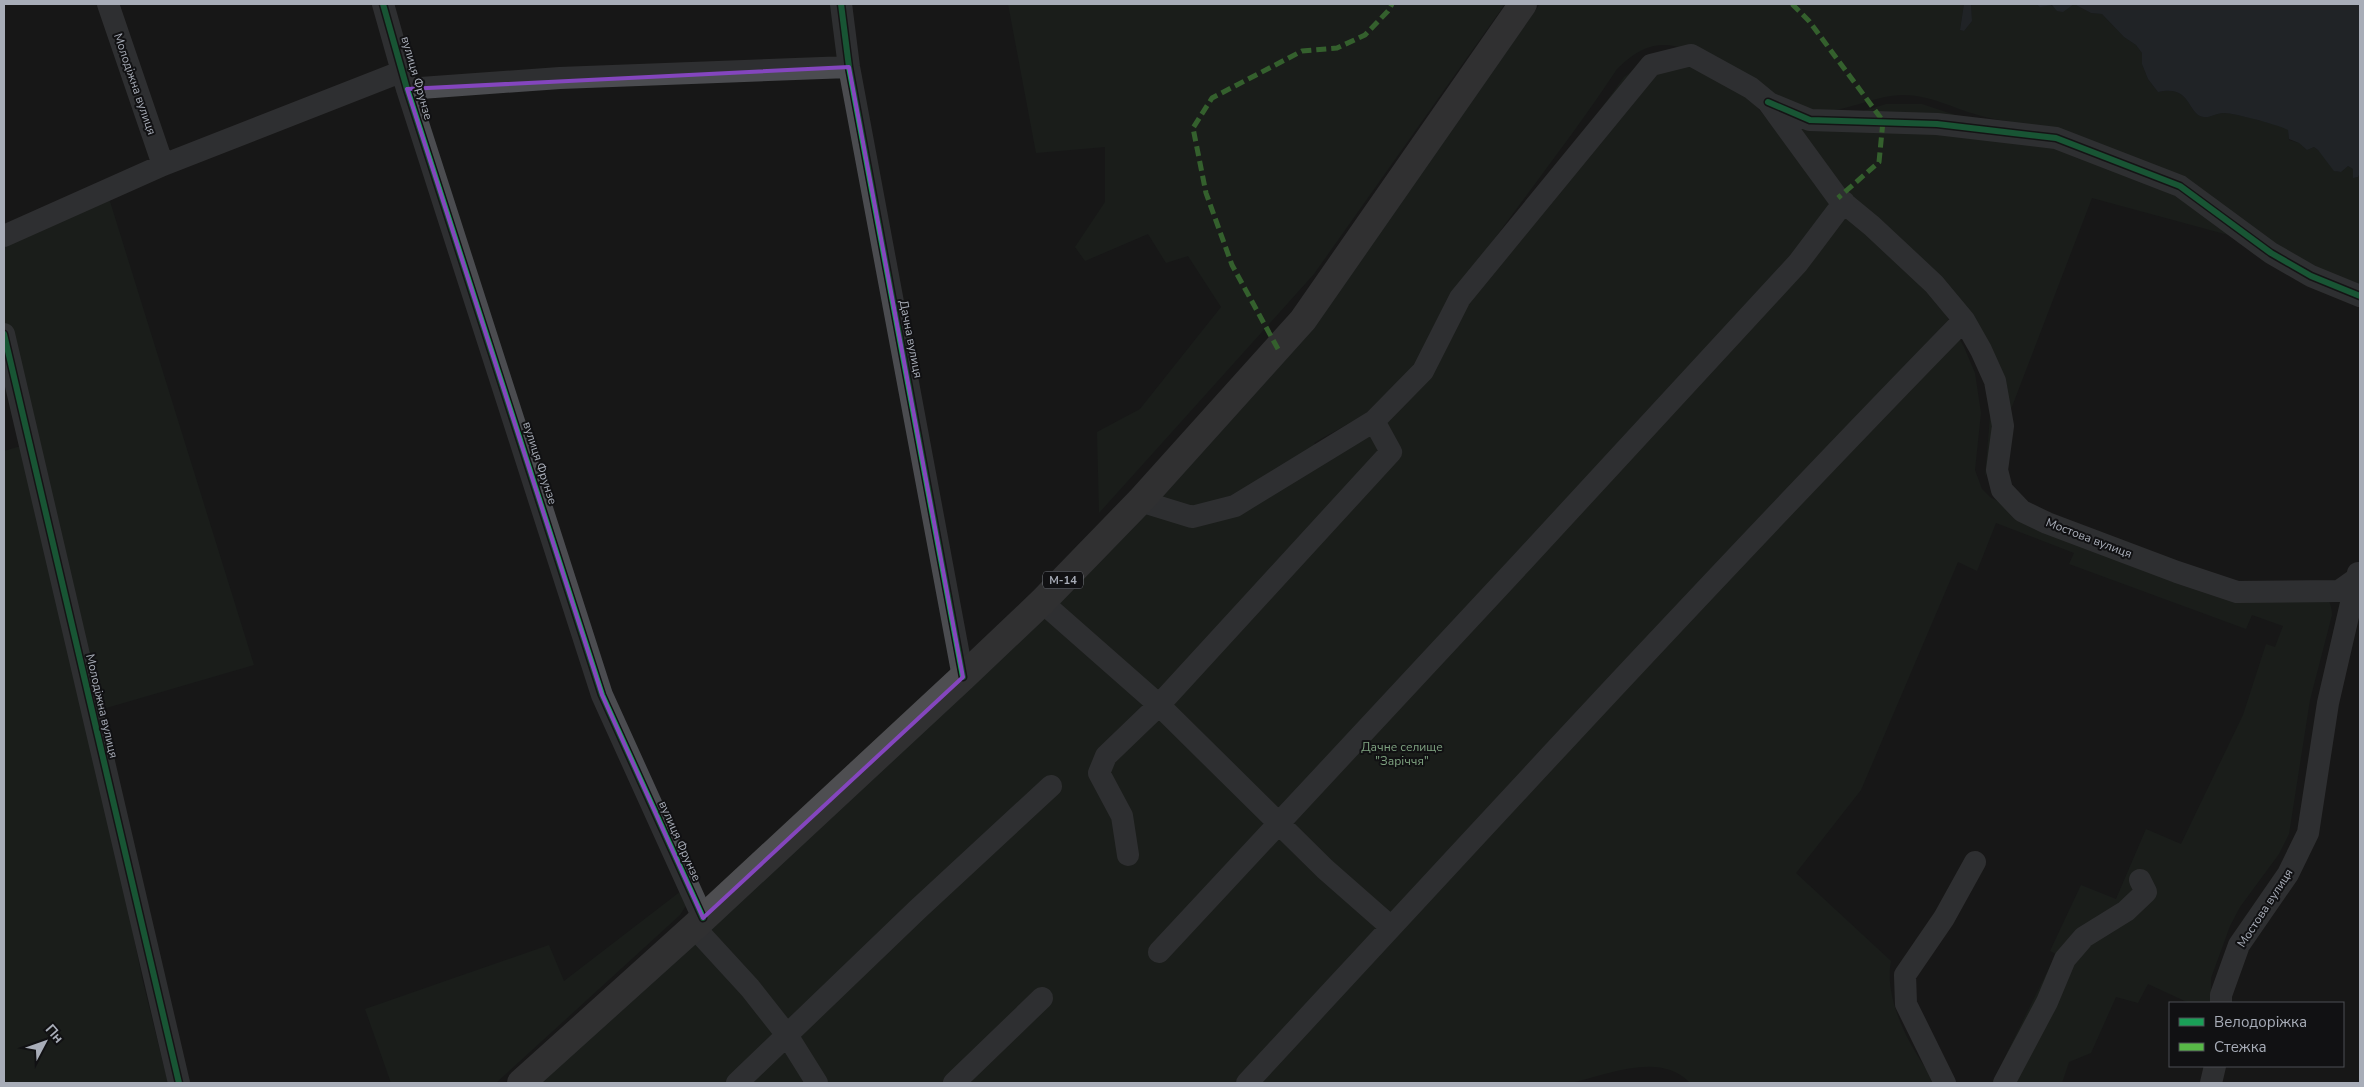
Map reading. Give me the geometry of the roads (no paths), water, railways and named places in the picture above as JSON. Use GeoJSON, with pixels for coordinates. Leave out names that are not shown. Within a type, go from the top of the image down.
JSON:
{"type":"FeatureCollection","features":[{"type":"Feature","properties":{"kind":"highway","name":"М-14"},"geometry":{"type":"LineString","coordinates":[[521,1083],[698,923],[963,677],[1042,602],[1140,501],[1303,320],[1523,4]]}},
{"type":"Feature","properties":{"kind":"street","name":"Молодіжна вулиця"},"geometry":{"type":"LineString","coordinates":[[108,4],[163,165]]}},
{"type":"Feature","properties":{"kind":"street","name":"вулиця Фрунзе"},"geometry":{"type":"LineString","coordinates":[[383,4],[405,80],[602,696],[698,923],[787,1034],[817,1083]]}},
{"type":"Feature","properties":{"kind":"street","name":"Дачна вулиця"},"geometry":{"type":"LineString","coordinates":[[841,4],[848,67],[963,677]]}},
{"type":"Feature","properties":{"kind":"street"},"geometry":{"type":"LineString","coordinates":[[1140,501],[1192,517],[1235,506],[1374,421],[1423,371],[1460,298],[1651,65],[1691,55],[1751,88],[1768,102],[1810,120],[1937,124],[2056,138],[2180,186],[2271,253],[2311,276],[2360,296]]}},
{"type":"Feature","properties":{"kind":"street"},"geometry":{"type":"LineString","coordinates":[[4,236],[163,165],[405,80],[560,78],[848,67]]}},
{"type":"Feature","properties":{"kind":"street","name":"Мостова вулиця"},"geometry":{"type":"LineString","coordinates":[[1768,102],[1838,198],[1934,284],[1964,320],[1981,350],[1995,381],[2003,426],[1997,470],[2002,490],[2022,510],[2047,522],[2177,572],[2237,592],[2339,591],[2358,573]]}},
{"type":"Feature","properties":{"kind":"street"},"geometry":{"type":"LineString","coordinates":[[1159,952],[1798,263],[1844,202]]}},
{"type":"Feature","properties":{"kind":"street"},"geometry":{"type":"LineString","coordinates":[[1247,1083],[1802,486],[1964,320]]}},
{"type":"Feature","properties":{"kind":"street","name":"Молодіжна вулиця"},"geometry":{"type":"LineString","coordinates":[[4,334],[179,1083]]}},
{"type":"Feature","properties":{"kind":"street"},"geometry":{"type":"LineString","coordinates":[[1128,855],[1122,816],[1099,773],[1106,756],[1159,705],[1391,452],[1374,421]]}},
{"type":"Feature","properties":{"kind":"street","name":"Мостова вулиця"},"geometry":{"type":"LineString","coordinates":[[2221,1002],[2221,995],[2239,945],[2288,874],[2308,833],[2328,703],[2358,573]]}},
{"type":"Feature","properties":{"kind":"street"},"geometry":{"type":"LineString","coordinates":[[1042,602],[1159,705],[1325,869],[1391,927]]}},
{"type":"Feature","properties":{"kind":"street"},"geometry":{"type":"LineString","coordinates":[[736,1083],[916,910],[1051,786]]}},
{"type":"Feature","properties":{"kind":"street"},"geometry":{"type":"LineString","coordinates":[[1945,1083],[1906,1004],[1905,975],[1944,918],[1975,862]]}},
{"type":"Feature","properties":{"kind":"street"},"geometry":{"type":"LineString","coordinates":[[2004,1083],[2046,1002],[2065,958],[2084,937],[2126,911],[2146,892],[2140,880]]}},
{"type":"Feature","properties":{"kind":"street"},"geometry":{"type":"LineString","coordinates":[[954,1083],[1042,998]]}},
{"type":"Feature","properties":{"kind":"street"},"geometry":{"type":"LineString","coordinates":[[2211,1083],[2215,1067]]}},
{"type":"Feature","properties":{"kind":"park label","name":"Дачне селище \"Заріччя\""},"geometry":{"type":"Point","coordinates":[1402,754]}}]}
